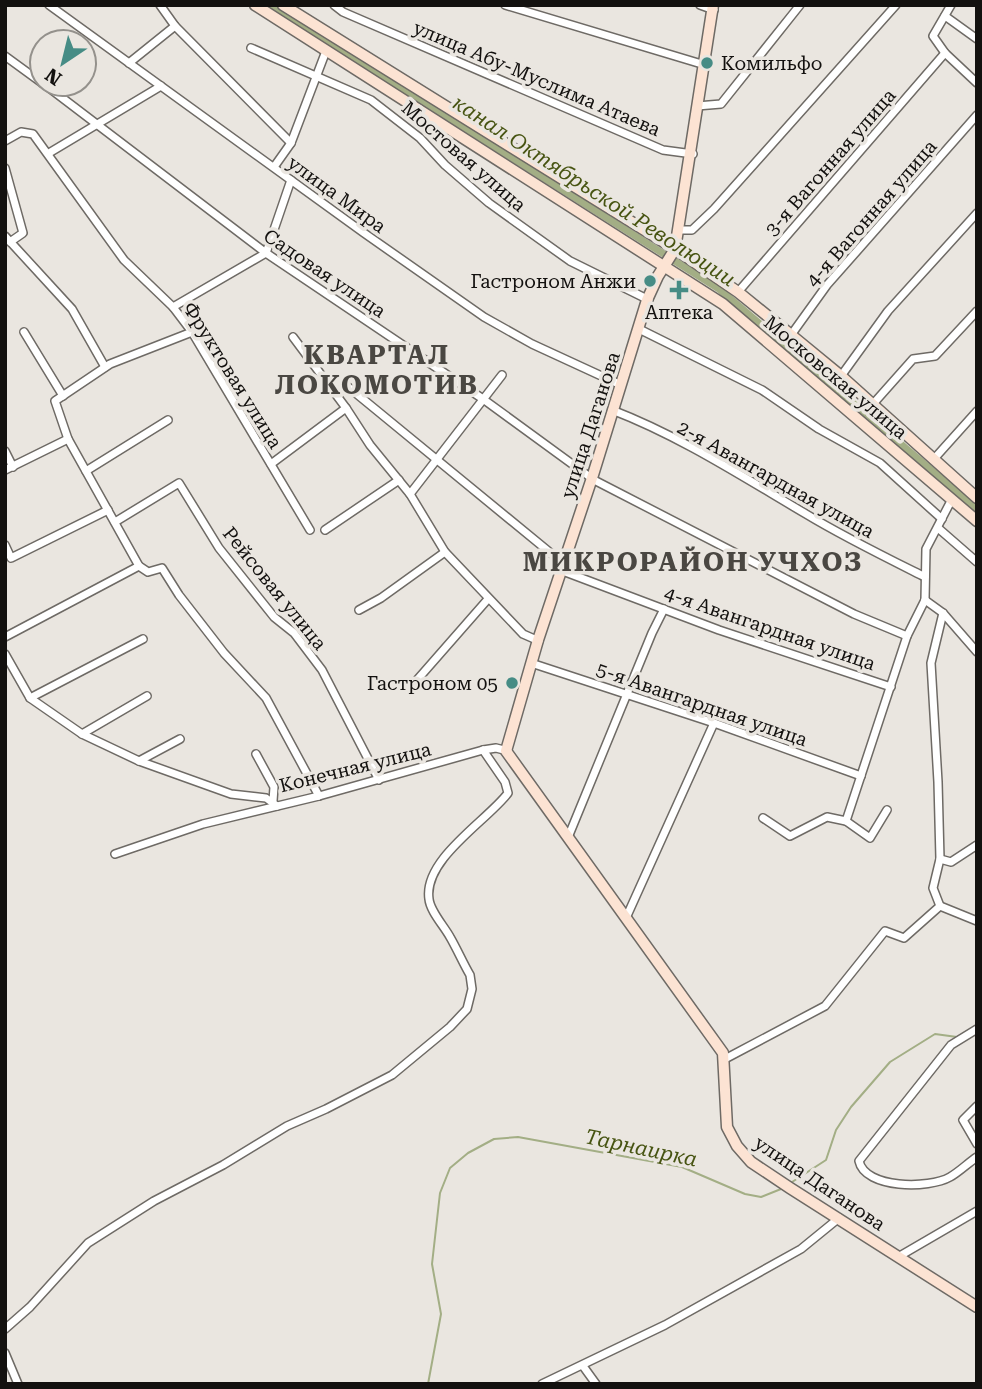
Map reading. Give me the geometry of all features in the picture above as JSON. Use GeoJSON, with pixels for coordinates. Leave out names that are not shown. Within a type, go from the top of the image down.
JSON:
{"type":"FeatureCollection","features":[{"type":"Feature","properties":{"kind":"main road","name":"Московская улица"},"geometry":{"type":"LineString","coordinates":[[255,5],[723,304],[977,521]]}},
{"type":"Feature","properties":{"kind":"main road"},"geometry":{"type":"LineString","coordinates":[[283,5],[677,251],[738,292],[841,376],[977,498]]}},
{"type":"Feature","properties":{"kind":"main road","name":"улица Даганова"},"geometry":{"type":"LineString","coordinates":[[713,7],[677,251],[648,300],[593,479],[539,640],[507,751],[723,1054],[727,1127],[737,1146],[751,1162],[977,1305]]}},
{"type":"Feature","properties":{"kind":"street","name":"улица Мира"},"geometry":{"type":"LineString","coordinates":[[49,5],[484,317],[532,344],[620,384]]}},
{"type":"Feature","properties":{"kind":"street"},"geometry":{"type":"LineString","coordinates":[[160,5],[175,26],[291,143]]}},
{"type":"Feature","properties":{"kind":"street","name":"улица Абу-Муслима Атаева"},"geometry":{"type":"LineString","coordinates":[[334,5],[344,12],[663,150],[692,154]]}},
{"type":"Feature","properties":{"kind":"street"},"geometry":{"type":"LineString","coordinates":[[505,5],[705,65]]}},
{"type":"Feature","properties":{"kind":"street"},"geometry":{"type":"LineString","coordinates":[[700,5],[713,7]]}},
{"type":"Feature","properties":{"kind":"street"},"geometry":{"type":"LineString","coordinates":[[698,106],[721,104],[800,5]]}},
{"type":"Feature","properties":{"kind":"street"},"geometry":{"type":"LineString","coordinates":[[680,229],[692,230],[714,209],[896,5]]}},
{"type":"Feature","properties":{"kind":"street"},"geometry":{"type":"LineString","coordinates":[[951,5],[933,36],[945,53],[977,83]]}},
{"type":"Feature","properties":{"kind":"street"},"geometry":{"type":"LineString","coordinates":[[945,16],[977,39]]}},
{"type":"Feature","properties":{"kind":"street"},"geometry":{"type":"LineString","coordinates":[[130,63],[175,26]]}},
{"type":"Feature","properties":{"kind":"street","name":"Мостовая улица"},"geometry":{"type":"LineString","coordinates":[[251,48],[384,108],[489,203],[570,261],[648,300]]}},
{"type":"Feature","properties":{"kind":"street"},"geometry":{"type":"LineString","coordinates":[[274,167],[291,143],[326,51]]}},
{"type":"Feature","properties":{"kind":"street","name":"3-я Вагонная улица"},"geometry":{"type":"LineString","coordinates":[[738,292],[945,53]]}},
{"type":"Feature","properties":{"kind":"street","name":"Садовая улица"},"geometry":{"type":"LineString","coordinates":[[5,56],[28,72]]}},
{"type":"Feature","properties":{"kind":"street"},"geometry":{"type":"LineString","coordinates":[[49,153],[161,86]]}},
{"type":"Feature","properties":{"kind":"street","name":"Садовая улица"},"geometry":{"type":"LineString","coordinates":[[63,98],[266,253],[483,399],[593,479],[854,614],[906,636]]}},
{"type":"Feature","properties":{"kind":"street","name":"4-я Вагонная улица"},"geometry":{"type":"LineString","coordinates":[[791,335],[827,285],[977,115]]}},
{"type":"Feature","properties":{"kind":"street","name":"Фруктовая улица"},"geometry":{"type":"LineString","coordinates":[[6,139],[21,132],[33,134],[124,260],[173,307],[192,332],[310,530]]}},
{"type":"Feature","properties":{"kind":"street"},"geometry":{"type":"LineString","coordinates":[[5,168],[23,233],[8,239],[72,309],[105,368]]}},
{"type":"Feature","properties":{"kind":"street"},"geometry":{"type":"LineString","coordinates":[[173,307],[266,253],[291,180]]}},
{"type":"Feature","properties":{"kind":"street"},"geometry":{"type":"LineString","coordinates":[[841,376],[888,311],[977,213]]}},
{"type":"Feature","properties":{"kind":"street"},"geometry":{"type":"LineString","coordinates":[[873,404],[913,359],[935,356],[977,311]]}},
{"type":"Feature","properties":{"kind":"street"},"geometry":{"type":"LineString","coordinates":[[640,329],[762,390],[819,429],[880,463],[942,519]]}},
{"type":"Feature","properties":{"kind":"street"},"geometry":{"type":"LineString","coordinates":[[24,332],[63,396]]}},
{"type":"Feature","properties":{"kind":"street"},"geometry":{"type":"LineString","coordinates":[[192,332],[110,364],[55,401],[68,439],[139,566],[148,572],[162,568],[179,595],[224,653],[266,698],[318,796]]}},
{"type":"Feature","properties":{"kind":"street"},"geometry":{"type":"LineString","coordinates":[[293,337],[370,445],[410,494],[445,552],[523,634],[539,640]]}},
{"type":"Feature","properties":{"kind":"street"},"geometry":{"type":"LineString","coordinates":[[410,494],[502,375]]}},
{"type":"Feature","properties":{"kind":"street","name":"4-я Авангардная улица"},"geometry":{"type":"LineString","coordinates":[[335,394],[347,386],[562,567],[664,609],[891,687]]}},
{"type":"Feature","properties":{"kind":"street"},"geometry":{"type":"LineString","coordinates":[[271,464],[346,408]]}},
{"type":"Feature","properties":{"kind":"street","name":"2-я Авангардная улица"},"geometry":{"type":"LineString","coordinates":[[613,410],[681,443],[808,516],[925,577]]}},
{"type":"Feature","properties":{"kind":"street"},"geometry":{"type":"LineString","coordinates":[[933,460],[977,411]]}},
{"type":"Feature","properties":{"kind":"street"},"geometry":{"type":"LineString","coordinates":[[86,471],[168,420]]}},
{"type":"Feature","properties":{"kind":"street"},"geometry":{"type":"LineString","coordinates":[[5,452],[9,469],[68,439]]}},
{"type":"Feature","properties":{"kind":"street"},"geometry":{"type":"LineString","coordinates":[[325,530],[399,480]]}},
{"type":"Feature","properties":{"kind":"street","name":"Рейсовая улица"},"geometry":{"type":"LineString","coordinates":[[115,522],[179,484],[219,548],[274,617],[294,633],[323,670],[379,780]]}},
{"type":"Feature","properties":{"kind":"street"},"geometry":{"type":"LineString","coordinates":[[846,821],[906,636],[925,600],[926,549],[952,499]]}},
{"type":"Feature","properties":{"kind":"street"},"geometry":{"type":"LineString","coordinates":[[5,545],[11,558],[108,510]]}},
{"type":"Feature","properties":{"kind":"street"},"geometry":{"type":"LineString","coordinates":[[937,528],[977,562]]}},
{"type":"Feature","properties":{"kind":"street"},"geometry":{"type":"LineString","coordinates":[[359,610],[382,598],[445,552]]}},
{"type":"Feature","properties":{"kind":"street"},"geometry":{"type":"LineString","coordinates":[[5,637],[139,566]]}},
{"type":"Feature","properties":{"kind":"street"},"geometry":{"type":"LineString","coordinates":[[417,680],[488,599]]}},
{"type":"Feature","properties":{"kind":"street"},"geometry":{"type":"LineString","coordinates":[[925,600],[943,613],[977,652]]}},
{"type":"Feature","properties":{"kind":"street"},"geometry":{"type":"LineString","coordinates":[[568,836],[664,609]]}},
{"type":"Feature","properties":{"kind":"street"},"geometry":{"type":"LineString","coordinates":[[943,613],[931,663],[939,782],[940,859],[933,888],[940,906],[977,922]]}},
{"type":"Feature","properties":{"kind":"street"},"geometry":{"type":"LineString","coordinates":[[30,698],[143,639]]}},
{"type":"Feature","properties":{"kind":"street","name":"Конечная улица"},"geometry":{"type":"LineString","coordinates":[[5,654],[30,698],[82,734],[139,761],[231,794],[266,798],[275,804],[318,796],[482,750],[496,748],[507,751]]}},
{"type":"Feature","properties":{"kind":"street","name":"5-я Авангардная улица"},"geometry":{"type":"LineString","coordinates":[[532,663],[714,723],[861,776]]}},
{"type":"Feature","properties":{"kind":"street"},"geometry":{"type":"LineString","coordinates":[[82,734],[147,696]]}},
{"type":"Feature","properties":{"kind":"street"},"geometry":{"type":"LineString","coordinates":[[626,917],[714,723]]}},
{"type":"Feature","properties":{"kind":"street"},"geometry":{"type":"LineString","coordinates":[[139,761],[180,739]]}},
{"type":"Feature","properties":{"kind":"street"},"geometry":{"type":"LineString","coordinates":[[5,1329],[35,1302],[88,1243],[154,1201],[223,1165],[287,1126],[392,1076],[461,1017],[471,1000],[470,975],[429,899],[432,880],[445,856],[461,837],[508,793],[505,782],[482,750]]}},
{"type":"Feature","properties":{"kind":"street"},"geometry":{"type":"LineString","coordinates":[[115,854],[203,824],[275,804],[274,787],[256,754]]}},
{"type":"Feature","properties":{"kind":"street"},"geometry":{"type":"LineString","coordinates":[[763,818],[790,836],[827,817],[846,821],[870,838],[887,810]]}},
{"type":"Feature","properties":{"kind":"street"},"geometry":{"type":"LineString","coordinates":[[940,859],[951,862],[977,845]]}},
{"type":"Feature","properties":{"kind":"street"},"geometry":{"type":"LineString","coordinates":[[724,1060],[825,1006],[885,932],[904,938],[940,906]]}},
{"type":"Feature","properties":{"kind":"street"},"geometry":{"type":"LineString","coordinates":[[977,1029],[951,1045],[859,1161],[860,1167],[867,1173],[882,1180],[899,1184],[932,1184],[950,1177],[977,1157]]}},
{"type":"Feature","properties":{"kind":"street"},"geometry":{"type":"LineString","coordinates":[[977,1106],[962,1120],[977,1144]]}},
{"type":"Feature","properties":{"kind":"street"},"geometry":{"type":"LineString","coordinates":[[899,1256],[977,1210]]}},
{"type":"Feature","properties":{"kind":"street"},"geometry":{"type":"LineString","coordinates":[[542,1384],[665,1325],[790,1255],[839,1219]]}},
{"type":"Feature","properties":{"kind":"street"},"geometry":{"type":"LineString","coordinates":[[5,1353],[18,1384]]}},
{"type":"Feature","properties":{"kind":"street"},"geometry":{"type":"LineString","coordinates":[[583,1366],[596,1384]]}},
{"type":"Feature","properties":{"kind":"waterway","name":"канал Октябрьской Революции"},"geometry":{"type":"LineString","coordinates":[[271,5],[719,289],[977,509]]}},
{"type":"Feature","properties":{"kind":"waterway","name":"Тарнаирка"},"geometry":{"type":"LineString","coordinates":[[789,1184],[826,1160],[836,1130],[851,1107],[890,1062],[935,1034],[957,1037],[977,1025]]}},
{"type":"Feature","properties":{"kind":"waterway","name":"Тарнаирка"},"geometry":{"type":"LineString","coordinates":[[428,1384],[441,1314],[432,1264],[440,1193],[450,1168],[468,1153],[494,1139],[518,1137],[682,1167],[745,1194],[761,1197],[781,1189]]}},
{"type":"Feature","properties":{"kind":"place","name":"Комильфо"},"geometry":{"type":"Point","coordinates":[707,63]}},
{"type":"Feature","properties":{"kind":"place","name":"Гастроном Анжи"},"geometry":{"type":"Point","coordinates":[650,281]}},
{"type":"Feature","properties":{"kind":"place","name":"Аптека"},"geometry":{"type":"Point","coordinates":[679,290]}},
{"type":"Feature","properties":{"kind":"place","name":"Гастроном 05"},"geometry":{"type":"Point","coordinates":[512,683]}},
{"type":"Feature","properties":{"kind":"district","name":"КВАРТАЛ ЛОКОМОТИВ"},"geometry":{"type":"Point","coordinates":[377,370]}},
{"type":"Feature","properties":{"kind":"district","name":"МИКРОРАЙОН УЧХОЗ"},"geometry":{"type":"Point","coordinates":[693,562]}}]}
